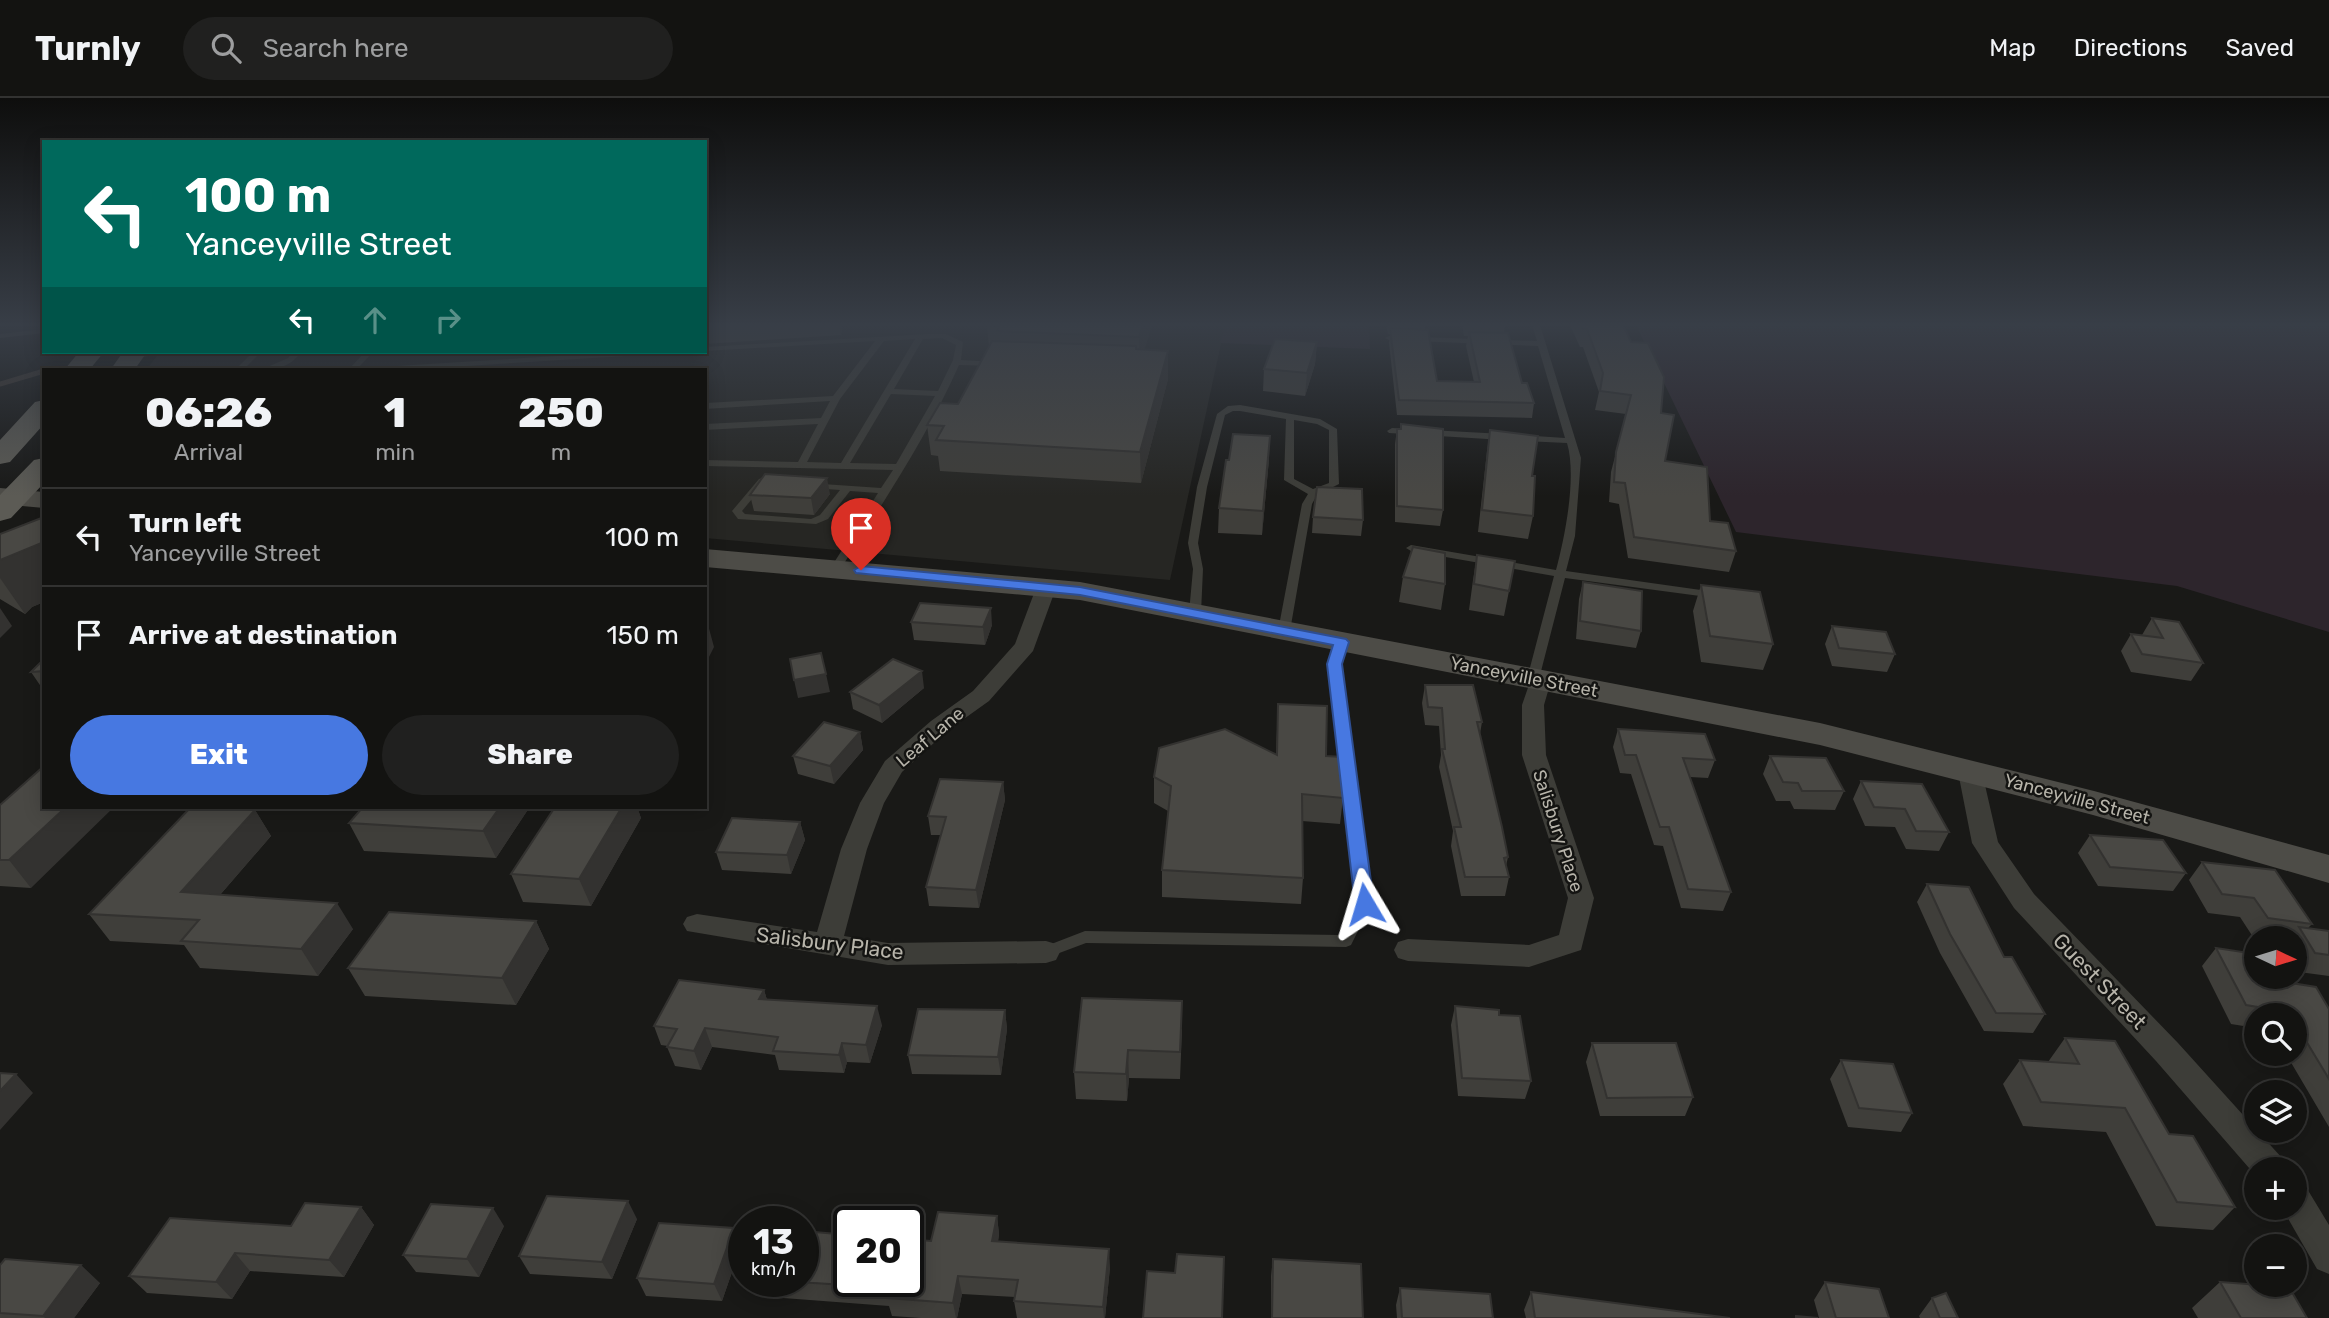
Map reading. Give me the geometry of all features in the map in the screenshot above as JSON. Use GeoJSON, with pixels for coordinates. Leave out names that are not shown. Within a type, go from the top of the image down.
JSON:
{"type":"FeatureCollection","features":[{"type":"Feature","properties":{"kind":"main road"},"geometry":{"type":"LineString","coordinates":[[0,456],[42,410]]}},
{"type":"Feature","properties":{"kind":"main road"},"geometry":{"type":"LineString","coordinates":[[15,501],[42,468]]}},
{"type":"Feature","properties":{"kind":"main road","name":"Yanceyville Street"},"geometry":{"type":"LineString","coordinates":[[707,558],[1080,591],[1195,613],[1820,734],[2094,803],[2329,869]]}},
{"type":"Feature","properties":{"kind":"street","name":"Leaf Lane"},"geometry":{"type":"LineString","coordinates":[[828,944],[854,849],[872,803],[893,767],[939,726],[981,696],[1025,646],[1046,588]]}},
{"type":"Feature","properties":{"kind":"street","name":"Salisbury Place"},"geometry":{"type":"LineString","coordinates":[[1408,950],[1529,956],[1571,942],[1581,898],[1534,755],[1533,705],[1537,680]]}},
{"type":"Feature","properties":{"kind":"street","name":"Guest Street"},"geometry":{"type":"LineString","coordinates":[[1970,772],[1985,843],[2024,901],[2167,1052],[2259,1157]]}},
{"type":"Feature","properties":{"kind":"street","name":"Salisbury Place"},"geometry":{"type":"LineString","coordinates":[[698,924],[888,954],[1046,952]]}},
{"type":"Feature","properties":{"kind":"street"},"geometry":{"type":"LineString","coordinates":[[2307,1220],[2329,1257]]}},
{"type":"Feature","properties":{"kind":"lane"},"geometry":{"type":"LineString","coordinates":[[801,465],[822,421],[848,382]]}},
{"type":"Feature","properties":{"kind":"lane"},"geometry":{"type":"LineString","coordinates":[[844,466],[893,382]]}},
{"type":"Feature","properties":{"kind":"lane"},"geometry":{"type":"LineString","coordinates":[[835,569],[899,467],[946,382]]}},
{"type":"Feature","properties":{"kind":"lane"},"geometry":{"type":"LineString","coordinates":[[1537,680],[1571,523],[1576,458],[1553,382]]}},
{"type":"Feature","properties":{"kind":"lane"},"geometry":{"type":"LineString","coordinates":[[888,391],[940,394]]}},
{"type":"Feature","properties":{"kind":"lane"},"geometry":{"type":"LineString","coordinates":[[707,406],[836,398]]}},
{"type":"Feature","properties":{"kind":"lane"},"geometry":{"type":"LineString","coordinates":[[1195,613],[1198,569],[1193,543],[1202,487],[1221,414],[1231,408],[1320,422],[1333,429],[1334,484],[1313,493],[1307,504],[1284,631]]}},
{"type":"Feature","properties":{"kind":"lane"},"geometry":{"type":"LineString","coordinates":[[1290,417],[1289,480],[1313,493]]}},
{"type":"Feature","properties":{"kind":"lane"},"geometry":{"type":"LineString","coordinates":[[707,427],[822,421]]}},
{"type":"Feature","properties":{"kind":"lane"},"geometry":{"type":"LineString","coordinates":[[1392,431],[1571,441]]}},
{"type":"Feature","properties":{"kind":"lane"},"geometry":{"type":"LineString","coordinates":[[772,464],[762,481],[737,511],[742,517],[812,522],[824,517],[847,488]]}},
{"type":"Feature","properties":{"kind":"lane"},"geometry":{"type":"LineString","coordinates":[[707,465],[899,467]]}},
{"type":"Feature","properties":{"kind":"lane"},"geometry":{"type":"LineString","coordinates":[[762,481],[774,482]]}},
{"type":"Feature","properties":{"kind":"lane"},"geometry":{"type":"LineString","coordinates":[[798,484],[884,491]]}},
{"type":"Feature","properties":{"kind":"lane"},"geometry":{"type":"LineString","coordinates":[[1411,548],[1561,574],[1729,597]]}},
{"type":"Feature","properties":{"kind":"lane"},"geometry":{"type":"LineString","coordinates":[[1046,952],[1085,937],[1346,942],[1365,904],[1335,664],[1341,642]]}},
{"type":"Feature","properties":{"kind":"shaded area"},"geometry":{"type":"Polygon","coordinates":[[[707,382],[1213,382],[1170,580],[707,538],[707,382]]]}},
{"type":"Feature","properties":{"kind":"shaded area"},"geometry":{"type":"Polygon","coordinates":[[[1664,382],[2329,382],[2329,632],[2177,586],[1736,532],[1664,382]]]}},
{"type":"Feature","properties":{"kind":"building"},"geometry":{"type":"Polygon","coordinates":[[[970,382],[1159,382],[1140,452],[936,440],[944,426],[927,425],[940,403],[958,404],[970,382]]]}},
{"type":"Feature","properties":{"kind":"building"},"geometry":{"type":"Polygon","coordinates":[[[1397,382],[1522,382],[1527,383],[1534,403],[1399,400],[1397,382]]]}},
{"type":"Feature","properties":{"kind":"building"},"geometry":{"type":"Polygon","coordinates":[[[1602,382],[1664,382],[1661,413],[1674,415],[1665,461],[1707,467],[1710,521],[1728,523],[1736,551],[1634,537],[1625,483],[1614,482],[1616,452],[1631,395],[1600,391],[1602,382]]]}},
{"type":"Feature","properties":{"kind":"building"},"geometry":{"type":"Polygon","coordinates":[[[1401,424],[1443,429],[1443,510],[1397,506],[1397,429],[1401,429],[1401,424]]]}},
{"type":"Feature","properties":{"kind":"building"},"geometry":{"type":"Polygon","coordinates":[[[1490,430],[1538,436],[1532,476],[1535,476],[1533,516],[1482,510],[1490,430]]]}},
{"type":"Feature","properties":{"kind":"building"},"geometry":{"type":"Polygon","coordinates":[[[1233,434],[1270,436],[1263,511],[1219,508],[1233,434]]]}},
{"type":"Feature","properties":{"kind":"building"},"geometry":{"type":"Polygon","coordinates":[[[765,474],[827,478],[811,498],[750,495],[765,474]]]}},
{"type":"Feature","properties":{"kind":"building"},"geometry":{"type":"Polygon","coordinates":[[[1317,487],[1362,489],[1363,520],[1313,517],[1317,487]]]}},
{"type":"Feature","properties":{"kind":"building"},"geometry":{"type":"Polygon","coordinates":[[[42,518],[42,543],[0,560],[0,534],[42,518]]]}},
{"type":"Feature","properties":{"kind":"building"},"geometry":{"type":"Polygon","coordinates":[[[1413,547],[1445,553],[1445,584],[1403,577],[1413,547]]]}},
{"type":"Feature","properties":{"kind":"building"},"geometry":{"type":"Polygon","coordinates":[[[1477,555],[1515,561],[1509,591],[1474,584],[1477,555]]]}},
{"type":"Feature","properties":{"kind":"building"},"geometry":{"type":"Polygon","coordinates":[[[1583,582],[1642,591],[1641,631],[1580,621],[1583,582]]]}},
{"type":"Feature","properties":{"kind":"building"},"geometry":{"type":"Polygon","coordinates":[[[1701,585],[1760,592],[1773,644],[1710,636],[1701,585]]]}},
{"type":"Feature","properties":{"kind":"building"},"geometry":{"type":"Polygon","coordinates":[[[920,603],[991,608],[983,627],[911,622],[920,603]]]}},
{"type":"Feature","properties":{"kind":"building"},"geometry":{"type":"Polygon","coordinates":[[[2152,618],[2179,622],[2203,663],[2142,654],[2131,634],[2163,638],[2152,618]]]}},
{"type":"Feature","properties":{"kind":"building"},"geometry":{"type":"Polygon","coordinates":[[[1832,626],[1886,632],[1895,654],[1839,648],[1832,626]]]}},
{"type":"Feature","properties":{"kind":"building"},"geometry":{"type":"Polygon","coordinates":[[[821,653],[826,674],[794,680],[790,659],[821,653]]]}},
{"type":"Feature","properties":{"kind":"building"},"geometry":{"type":"Polygon","coordinates":[[[893,659],[922,671],[879,705],[850,692],[893,659]]]}},
{"type":"Feature","properties":{"kind":"building"},"geometry":{"type":"Polygon","coordinates":[[[42,661],[42,671],[31,672],[42,661]]]}},
{"type":"Feature","properties":{"kind":"building"},"geometry":{"type":"Polygon","coordinates":[[[1425,685],[1473,685],[1482,722],[1477,722],[1502,827],[1508,857],[1504,858],[1509,877],[1465,877],[1454,827],[1461,827],[1442,749],[1445,749],[1442,708],[1428,707],[1425,685]]]}},
{"type":"Feature","properties":{"kind":"building"},"geometry":{"type":"Polygon","coordinates":[[[1278,704],[1327,706],[1326,756],[1344,757],[1343,798],[1302,794],[1303,878],[1162,870],[1171,786],[1154,777],[1159,748],[1225,729],[1277,755],[1278,704]]]}},
{"type":"Feature","properties":{"kind":"building"},"geometry":{"type":"Polygon","coordinates":[[[824,722],[860,732],[830,766],[793,756],[824,722]]]}},
{"type":"Feature","properties":{"kind":"building"},"geometry":{"type":"Polygon","coordinates":[[[1618,729],[1705,734],[1715,760],[1683,758],[1731,892],[1688,889],[1669,827],[1660,827],[1636,755],[1625,755],[1618,729]]]}},
{"type":"Feature","properties":{"kind":"building"},"geometry":{"type":"Polygon","coordinates":[[[1770,756],[1826,758],[1844,791],[1802,791],[1798,783],[1783,782],[1770,756]]]}},
{"type":"Feature","properties":{"kind":"building"},"geometry":{"type":"Polygon","coordinates":[[[42,768],[42,809],[64,809],[9,860],[0,860],[0,805],[42,768]]]}},
{"type":"Feature","properties":{"kind":"building"},"geometry":{"type":"Polygon","coordinates":[[[940,779],[1003,782],[976,890],[926,887],[946,817],[928,816],[940,779]]]}},
{"type":"Feature","properties":{"kind":"building"},"geometry":{"type":"Polygon","coordinates":[[[1861,781],[1922,784],[1949,832],[1916,831],[1905,809],[1874,807],[1861,781]]]}},
{"type":"Feature","properties":{"kind":"building"},"geometry":{"type":"Polygon","coordinates":[[[189,809],[255,810],[181,892],[337,903],[301,949],[181,941],[199,920],[89,914],[189,809]]]}},
{"type":"Feature","properties":{"kind":"building"},"geometry":{"type":"Polygon","coordinates":[[[361,809],[499,809],[483,831],[349,823],[361,809]]]}},
{"type":"Feature","properties":{"kind":"building"},"geometry":{"type":"Polygon","coordinates":[[[554,809],[621,809],[579,879],[511,874],[554,809]]]}},
{"type":"Feature","properties":{"kind":"building"},"geometry":{"type":"Polygon","coordinates":[[[732,818],[800,822],[787,855],[716,852],[732,818]]]}},
{"type":"Feature","properties":{"kind":"building"},"geometry":{"type":"Polygon","coordinates":[[[2090,835],[2163,840],[2186,873],[2110,867],[2090,835]]]}},
{"type":"Feature","properties":{"kind":"building"},"geometry":{"type":"Polygon","coordinates":[[[2202,862],[2275,870],[2312,924],[2268,918],[2254,898],[2222,894],[2202,862]]]}},
{"type":"Feature","properties":{"kind":"building"},"geometry":{"type":"Polygon","coordinates":[[[1927,884],[1969,887],[2004,957],[2012,957],[2045,1014],[1996,1013],[1950,934],[1927,884]]]}},
{"type":"Feature","properties":{"kind":"building"},"geometry":{"type":"Polygon","coordinates":[[[389,912],[536,921],[502,978],[348,968],[389,912]]]}},
{"type":"Feature","properties":{"kind":"building"},"geometry":{"type":"Polygon","coordinates":[[[2307,928],[2329,931],[2329,955],[2315,953],[2307,940],[2307,928]]]}},
{"type":"Feature","properties":{"kind":"building"},"geometry":{"type":"Polygon","coordinates":[[[2216,948],[2244,952],[2244,989],[2316,987],[2329,1009],[2329,1079],[2307,1043],[2307,1003],[2245,1003],[2216,948]]]}},
{"type":"Feature","properties":{"kind":"building"},"geometry":{"type":"Polygon","coordinates":[[[679,980],[764,990],[759,999],[877,1006],[866,1045],[842,1043],[839,1055],[773,1051],[778,1037],[705,1028],[694,1051],[667,1047],[677,1029],[654,1026],[679,980]]]}},
{"type":"Feature","properties":{"kind":"building"},"geometry":{"type":"Polygon","coordinates":[[[1082,998],[1182,1001],[1180,1052],[1128,1050],[1126,1074],[1074,1072],[1082,998]]]}},
{"type":"Feature","properties":{"kind":"building"},"geometry":{"type":"Polygon","coordinates":[[[1455,1006],[1499,1010],[1499,1015],[1520,1016],[1531,1081],[1462,1078],[1455,1006]]]}},
{"type":"Feature","properties":{"kind":"building"},"geometry":{"type":"Polygon","coordinates":[[[918,1009],[1005,1010],[998,1057],[908,1055],[918,1009]]]}},
{"type":"Feature","properties":{"kind":"building"},"geometry":{"type":"Polygon","coordinates":[[[2065,1038],[2115,1041],[2169,1134],[2193,1136],[2235,1207],[2177,1202],[2125,1108],[2041,1102],[2020,1060],[2079,1064],[2065,1038]]]}},
{"type":"Feature","properties":{"kind":"building"},"geometry":{"type":"Polygon","coordinates":[[[1592,1043],[1676,1043],[1693,1097],[1607,1098],[1592,1043]]]}},
{"type":"Feature","properties":{"kind":"building"},"geometry":{"type":"Polygon","coordinates":[[[1841,1060],[1893,1064],[1912,1113],[1859,1108],[1841,1060]]]}},
{"type":"Feature","properties":{"kind":"building"},"geometry":{"type":"Polygon","coordinates":[[[0,1073],[16,1074],[0,1091],[0,1073]]]}},
{"type":"Feature","properties":{"kind":"building"},"geometry":{"type":"Polygon","coordinates":[[[547,1196],[628,1201],[602,1262],[519,1256],[547,1196]]]}},
{"type":"Feature","properties":{"kind":"building"},"geometry":{"type":"Polygon","coordinates":[[[305,1203],[361,1207],[329,1260],[235,1253],[216,1282],[129,1276],[170,1218],[291,1226],[305,1203]]]}},
{"type":"Feature","properties":{"kind":"building"},"geometry":{"type":"Polygon","coordinates":[[[431,1204],[493,1208],[467,1259],[403,1255],[431,1204]]]}},
{"type":"Feature","properties":{"kind":"building"},"geometry":{"type":"Polygon","coordinates":[[[938,1212],[997,1216],[992,1241],[1109,1249],[1103,1307],[1014,1301],[1018,1280],[958,1276],[953,1303],[887,1298],[924,1297],[924,1240],[931,1241],[938,1212]]]}},
{"type":"Feature","properties":{"kind":"building"},"geometry":{"type":"Polygon","coordinates":[[[659,1223],[728,1228],[728,1245],[714,1284],[637,1278],[659,1223]]]}},
{"type":"Feature","properties":{"kind":"building"},"geometry":{"type":"Polygon","coordinates":[[[819,1232],[833,1234],[833,1284],[819,1283],[819,1232]]]}},
{"type":"Feature","properties":{"kind":"building"},"geometry":{"type":"Polygon","coordinates":[[[1177,1254],[1224,1257],[1222,1318],[1143,1318],[1147,1271],[1175,1273],[1177,1254]]]}},
{"type":"Feature","properties":{"kind":"building"},"geometry":{"type":"Polygon","coordinates":[[[5,1259],[81,1265],[43,1316],[0,1313],[0,1265],[5,1259]]]}},
{"type":"Feature","properties":{"kind":"building"},"geometry":{"type":"Polygon","coordinates":[[[1273,1259],[1361,1264],[1363,1318],[1272,1318],[1273,1259]]]}},
{"type":"Feature","properties":{"kind":"building"},"geometry":{"type":"Polygon","coordinates":[[[1825,1282],[1879,1289],[1889,1318],[1836,1318],[1825,1282]]]}},
{"type":"Feature","properties":{"kind":"building"},"geometry":{"type":"Polygon","coordinates":[[[2220,1282],[2244,1284],[2244,1297],[2295,1297],[2307,1318],[2241,1318],[2220,1282]]]}},
{"type":"Feature","properties":{"kind":"building"},"geometry":{"type":"Polygon","coordinates":[[[1400,1288],[1490,1294],[1493,1318],[1402,1318],[1400,1288]]]}},
{"type":"Feature","properties":{"kind":"building"},"geometry":{"type":"Polygon","coordinates":[[[1531,1292],[1730,1318],[1535,1318],[1531,1292]]]}},
{"type":"Feature","properties":{"kind":"building"},"geometry":{"type":"Polygon","coordinates":[[[1946,1293],[1958,1318],[1940,1318],[1932,1298],[1946,1293]]]}},
{"type":"Feature","properties":{"kind":"waterway"},"geometry":{"type":"LineString","coordinates":[[0,384],[7,382]]}},
{"type":"Feature","properties":{"kind":"route"},"geometry":{"type":"LineString","coordinates":[[861,570],[1080,591],[1341,642],[1335,664],[1365,904]]}}]}
